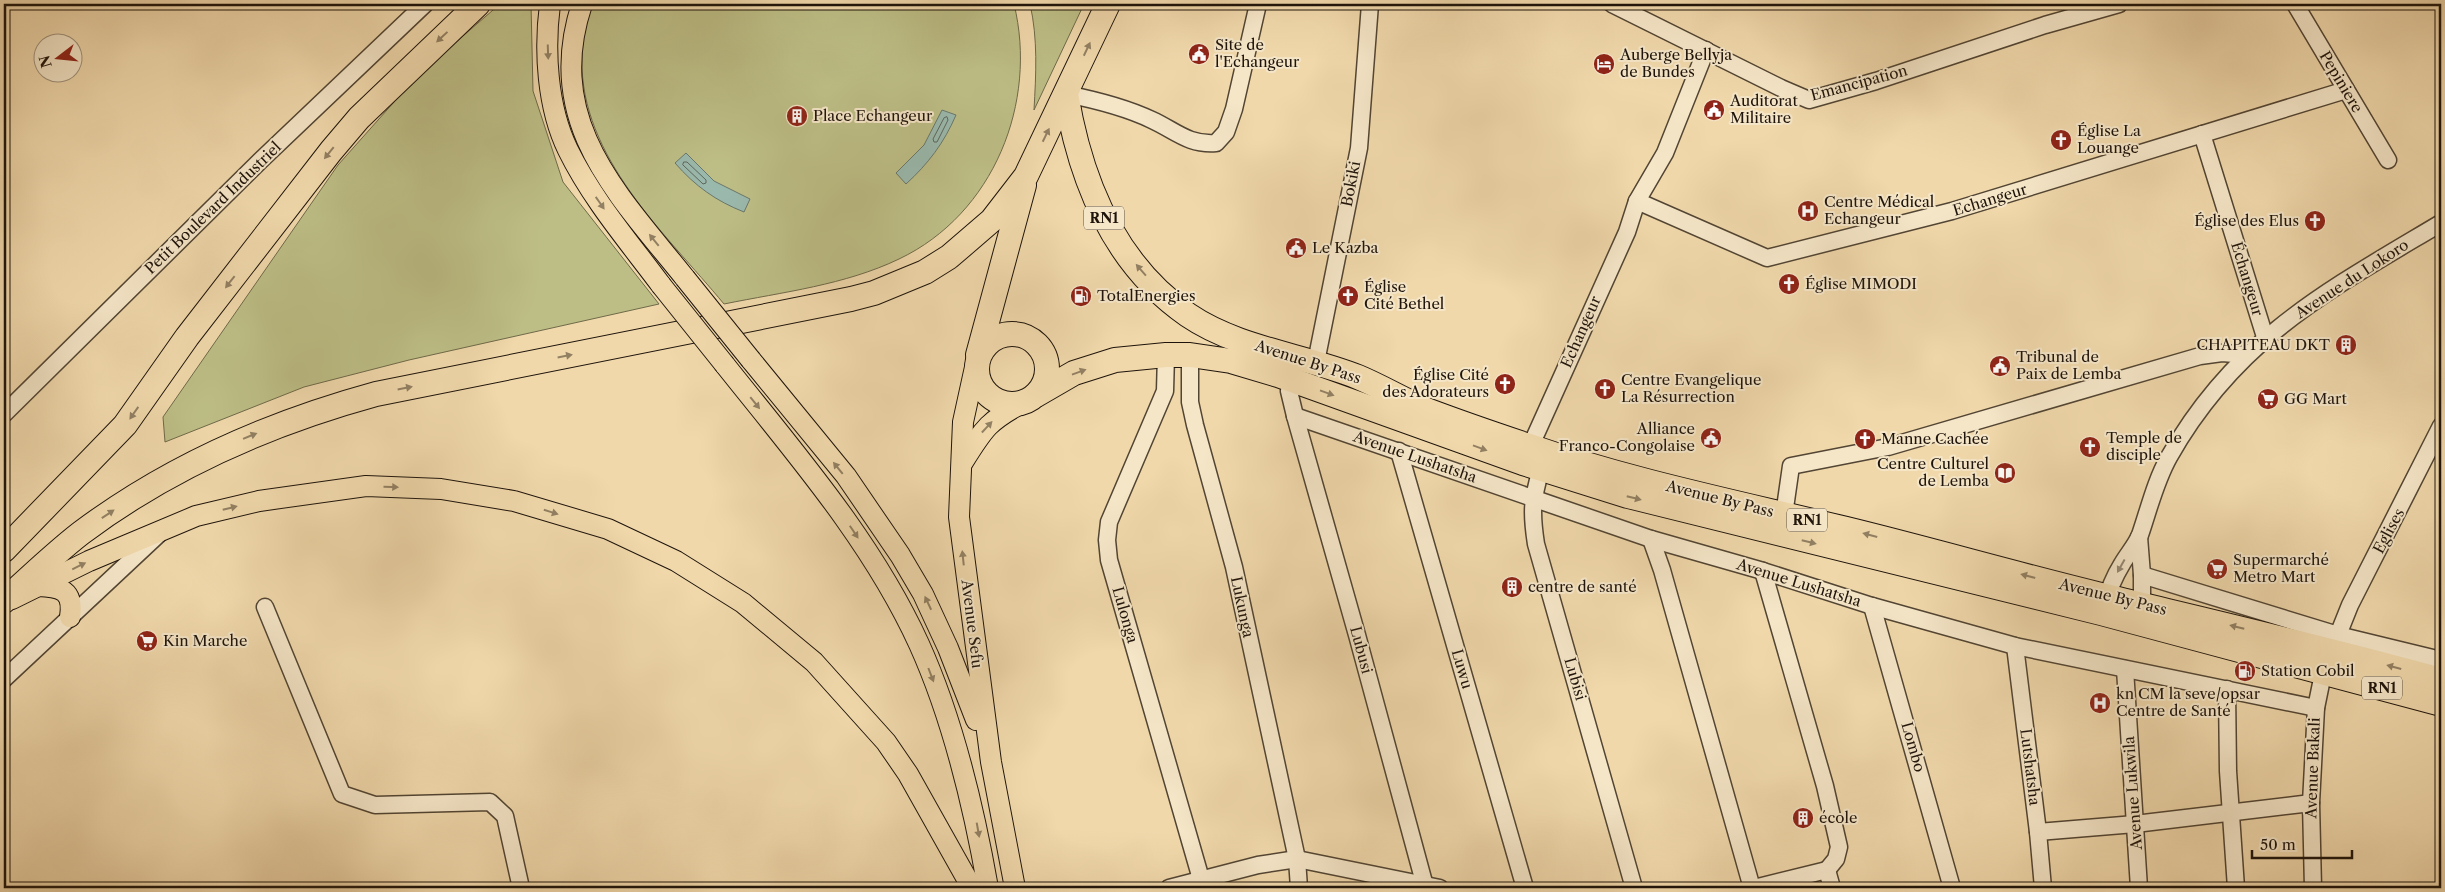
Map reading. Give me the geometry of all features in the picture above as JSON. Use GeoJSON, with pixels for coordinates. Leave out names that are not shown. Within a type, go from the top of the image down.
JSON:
{"type":"FeatureCollection","features":[{"type":"Feature","properties":{"kind":"highway"},"geometry":{"type":"LineString","coordinates":[[4,550],[125,425],[193,330],[331,151],[359,118],[478,4]]}},
{"type":"Feature","properties":{"kind":"highway"},"geometry":{"type":"LineString","coordinates":[[977,358],[1026,176],[1108,4]]}},
{"type":"Feature","properties":{"kind":"highway","name":"Avenue By Pass"},"geometry":{"type":"LineString","coordinates":[[1066,94],[1073,135],[1100,212],[1127,254],[1160,292],[1188,315],[1243,341],[1316,362],[1359,377],[1532,460],[1633,476],[1784,515],[1843,528],[2142,615],[2323,672],[2441,704]]}},
{"type":"Feature","properties":{"kind":"highway"},"geometry":{"type":"LineString","coordinates":[[4,602],[80,534],[126,502],[181,470],[244,438],[316,411],[376,394],[874,293],[926,272],[969,240],[992,220],[1026,176]]}},
{"type":"Feature","properties":{"kind":"highway"},"geometry":{"type":"LineString","coordinates":[[969,240],[990,238],[999,250],[1001,270]]}},
{"type":"Feature","properties":{"kind":"highway"},"geometry":{"type":"LineString","coordinates":[[977,358],[989,342],[998,336],[1016,334],[1033,341],[1041,350],[1046,361],[1047,373],[1043,385],[1031,398]]}},
{"type":"Feature","properties":{"kind":"highway","name":"RN1"},"geometry":{"type":"LineString","coordinates":[[977,358],[977,375],[987,394],[1005,404],[1031,398],[1074,373],[1106,363],[1166,355],[1190,355]]}},
{"type":"Feature","properties":{"kind":"highway","name":"Avenue By Pass"},"geometry":{"type":"LineString","coordinates":[[1190,355],[1231,361],[1290,379],[1532,460],[1628,496],[2104,605]]}},
{"type":"Feature","properties":{"kind":"highway","name":"Avenue By Pass"},"geometry":{"type":"LineString","coordinates":[[2142,615],[2332,642],[2441,680]]}},
{"type":"Feature","properties":{"kind":"main road"},"geometry":{"type":"LineString","coordinates":[[550,4],[548,37],[549,71],[555,110],[567,148],[583,177],[661,285],[843,516],[878,568],[901,608],[920,645],[961,768],[975,818],[988,888]]}},
{"type":"Feature","properties":{"kind":"main road"},"geometry":{"type":"LineString","coordinates":[[582,4],[575,34],[572,73],[576,107],[584,135],[608,180],[846,476],[924,594],[948,648],[991,762]]}},
{"type":"Feature","properties":{"kind":"main road","name":"Avenue Sefu"},"geometry":{"type":"LineString","coordinates":[[977,358],[964,422],[960,466],[960,527],[991,762],[1015,888]]}},
{"type":"Feature","properties":{"kind":"main road"},"geometry":{"type":"LineString","coordinates":[[960,466],[979,435],[990,423],[998,416],[1031,398]]}},
{"type":"Feature","properties":{"kind":"main road"},"geometry":{"type":"LineString","coordinates":[[4,602],[89,561],[196,516],[259,501],[366,486],[441,490],[514,500],[608,529],[676,560],[744,603],[814,662],[886,742],[908,774],[972,888]]}},
{"type":"Feature","properties":{"kind":"main road"},"geometry":{"type":"LineString","coordinates":[[38,586],[60,589],[66,593],[72,606],[70,617]]}},
{"type":"Feature","properties":{"kind":"street","name":"Petit Boulevard Industriel"},"geometry":{"type":"LineString","coordinates":[[4,414],[261,160],[425,4]]}},
{"type":"Feature","properties":{"kind":"street"},"geometry":{"type":"LineString","coordinates":[[1066,94],[1111,104],[1152,120],[1199,144],[1216,143],[1226,132],[1234,109],[1258,4]]}},
{"type":"Feature","properties":{"kind":"street","name":"Bokiki"},"geometry":{"type":"LineString","coordinates":[[1316,362],[1359,148],[1370,4]]}},
{"type":"Feature","properties":{"kind":"street","name":"Emancipation"},"geometry":{"type":"LineString","coordinates":[[1612,4],[1809,100],[1876,81],[2045,25],[2119,4]]}},
{"type":"Feature","properties":{"kind":"street","name":"Pepiniere"},"geometry":{"type":"LineString","coordinates":[[2294,4],[2388,160]]}},
{"type":"Feature","properties":{"kind":"street","name":"Echangeur"},"geometry":{"type":"LineString","coordinates":[[1532,460],[1637,201],[1665,153],[1706,50]]}},
{"type":"Feature","properties":{"kind":"street","name":"Echangeur"},"geometry":{"type":"LineString","coordinates":[[1637,201],[1767,258],[1952,212],[2346,90]]}},
{"type":"Feature","properties":{"kind":"street","name":"Échangeur"},"geometry":{"type":"LineString","coordinates":[[2202,134],[2265,337]]}},
{"type":"Feature","properties":{"kind":"street","name":"Avenue du Lokoro"},"geometry":{"type":"LineString","coordinates":[[2104,605],[2120,566],[2139,537],[2153,491],[2168,458],[2198,411],[2227,374],[2265,337],[2320,296],[2441,223]]}},
{"type":"Feature","properties":{"kind":"street"},"geometry":{"type":"LineString","coordinates":[[1784,515],[1791,466],[1888,447],[2200,356],[2222,353],[2247,355]]}},
{"type":"Feature","properties":{"kind":"street","name":"Lulonga"},"geometry":{"type":"LineString","coordinates":[[1166,355],[1166,392],[1109,522],[1107,540],[1109,560],[1194,883]]}},
{"type":"Feature","properties":{"kind":"street","name":"Lukunga"},"geometry":{"type":"LineString","coordinates":[[1190,355],[1190,402],[1234,567],[1297,859],[1299,888]]}},
{"type":"Feature","properties":{"kind":"street","name":"Lubusi"},"geometry":{"type":"LineString","coordinates":[[1290,379],[1289,391],[1295,416],[1357,635],[1432,887]]}},
{"type":"Feature","properties":{"kind":"street","name":"Avenue Lushatsha"},"geometry":{"type":"LineString","coordinates":[[1295,416],[1651,539],[1763,571],[1872,606],[2015,646],[2316,708]]}},
{"type":"Feature","properties":{"kind":"street","name":"Eglises"},"geometry":{"type":"LineString","coordinates":[[2332,642],[2441,426]]}},
{"type":"Feature","properties":{"kind":"street","name":"Luwu"},"geometry":{"type":"LineString","coordinates":[[1398,451],[1525,888]]}},
{"type":"Feature","properties":{"kind":"street","name":"Lubisi"},"geometry":{"type":"LineString","coordinates":[[1532,460],[1532,517],[1536,544],[1634,888]]}},
{"type":"Feature","properties":{"kind":"street"},"geometry":{"type":"LineString","coordinates":[[4,679],[162,531]]}},
{"type":"Feature","properties":{"kind":"street","name":"Avenue du Lokoro"},"geometry":{"type":"LineString","coordinates":[[2139,537],[2142,575],[2142,615]]}},
{"type":"Feature","properties":{"kind":"street"},"geometry":{"type":"LineString","coordinates":[[1651,539],[1662,570],[1753,888],[1827,870],[1836,858],[1839,847],[1824,786],[1763,571]]}},
{"type":"Feature","properties":{"kind":"street"},"geometry":{"type":"LineString","coordinates":[[2142,575],[2332,642],[2441,660]]}},
{"type":"Feature","properties":{"kind":"street","name":"Lombo"},"geometry":{"type":"LineString","coordinates":[[1872,606],[1952,888]]}},
{"type":"Feature","properties":{"kind":"street"},"geometry":{"type":"LineString","coordinates":[[265,608],[342,794],[375,805],[490,802],[505,816],[521,888]]}},
{"type":"Feature","properties":{"kind":"street","name":"Avenue Bakali"},"geometry":{"type":"LineString","coordinates":[[2313,888],[2311,803],[2316,708],[2323,672],[2332,642]]}},
{"type":"Feature","properties":{"kind":"street","name":"Lutshatsha"},"geometry":{"type":"LineString","coordinates":[[2015,646],[2043,888]]}},
{"type":"Feature","properties":{"kind":"street","name":"Avenue Lukwila"},"geometry":{"type":"LineString","coordinates":[[2125,669],[2140,888]]}},
{"type":"Feature","properties":{"kind":"street"},"geometry":{"type":"LineString","coordinates":[[2227,689],[2230,813],[2236,888]]}},
{"type":"Feature","properties":{"kind":"street"},"geometry":{"type":"LineString","coordinates":[[2038,832],[2135,824],[2311,803]]}},
{"type":"Feature","properties":{"kind":"street"},"geometry":{"type":"LineString","coordinates":[[1169,888],[1194,883],[1258,864],[1297,859],[1432,887]]}},
{"type":"Feature","properties":{"kind":"street"},"geometry":{"type":"LineString","coordinates":[[1827,870],[1832,888]]}},
{"type":"Feature","properties":{"kind":"green space"},"geometry":{"type":"Polygon","coordinates":[[[500,4],[531,4],[533,91],[563,182],[659,304],[409,360],[304,387],[165,442],[163,417],[338,165],[419,74],[500,4]]]}},
{"type":"Feature","properties":{"kind":"green space","name":"Place Echangeur"},"geometry":{"type":"Polygon","coordinates":[[[593,4],[1014,4],[1020,41],[1020,79],[1013,116],[1001,151],[983,184],[960,214],[932,239],[899,259],[835,282],[724,304],[653,222],[630,192],[611,161],[595,129],[585,95],[582,59],[584,31],[587,17],[593,4]]]}},
{"type":"Feature","properties":{"kind":"green space"},"geometry":{"type":"Polygon","coordinates":[[[1030,4],[1084,4],[1034,110],[1035,43],[1030,4]]]}},
{"type":"Feature","properties":{"kind":"water"},"geometry":{"type":"Polygon","coordinates":[[[942,110],[956,115],[935,152],[906,184],[896,173],[924,145],[942,110]]]}},
{"type":"Feature","properties":{"kind":"water"},"geometry":{"type":"Polygon","coordinates":[[[686,153],[714,181],[750,199],[744,212],[706,192],[675,163],[686,153]]]}},
{"type":"Feature","properties":{"kind":"place","name":"Site de l'Echangeur"},"geometry":{"type":"Point","coordinates":[1199,54]}},
{"type":"Feature","properties":{"kind":"place","name":"Auberge Bellyja de Bundes"},"geometry":{"type":"Point","coordinates":[1604,64]}},
{"type":"Feature","properties":{"kind":"place","name":"Auditorat Militaire"},"geometry":{"type":"Point","coordinates":[1714,110]}},
{"type":"Feature","properties":{"kind":"place","name":"Place Echangeur"},"geometry":{"type":"Point","coordinates":[797,116]}},
{"type":"Feature","properties":{"kind":"place","name":"Église La Louange"},"geometry":{"type":"Point","coordinates":[2061,140]}},
{"type":"Feature","properties":{"kind":"place","name":"Centre Médical Echangeur"},"geometry":{"type":"Point","coordinates":[1808,211]}},
{"type":"Feature","properties":{"kind":"place","name":"Église des Elus"},"geometry":{"type":"Point","coordinates":[2315,221]}},
{"type":"Feature","properties":{"kind":"place","name":"Le Kazba"},"geometry":{"type":"Point","coordinates":[1296,248]}},
{"type":"Feature","properties":{"kind":"place","name":"Église MIMODI"},"geometry":{"type":"Point","coordinates":[1789,284]}},
{"type":"Feature","properties":{"kind":"place","name":"TotalEnergies"},"geometry":{"type":"Point","coordinates":[1081,296]}},
{"type":"Feature","properties":{"kind":"place","name":"Église Cité Bethel"},"geometry":{"type":"Point","coordinates":[1348,296]}},
{"type":"Feature","properties":{"kind":"place","name":"CHAPITEAU DKT"},"geometry":{"type":"Point","coordinates":[2346,345]}},
{"type":"Feature","properties":{"kind":"place","name":"Tribunal de Paix de Lemba"},"geometry":{"type":"Point","coordinates":[2000,366]}},
{"type":"Feature","properties":{"kind":"place","name":"Église Cité des Adorateurs"},"geometry":{"type":"Point","coordinates":[1505,384]}},
{"type":"Feature","properties":{"kind":"place","name":"Centre Evangelique La Résurrection"},"geometry":{"type":"Point","coordinates":[1605,389]}},
{"type":"Feature","properties":{"kind":"place","name":"GG Mart"},"geometry":{"type":"Point","coordinates":[2268,399]}},
{"type":"Feature","properties":{"kind":"place","name":"Alliance Franco-Congolaise"},"geometry":{"type":"Point","coordinates":[1711,438]}},
{"type":"Feature","properties":{"kind":"place","name":"Manne Cachée"},"geometry":{"type":"Point","coordinates":[1865,439]}},
{"type":"Feature","properties":{"kind":"place","name":"Temple de disciple"},"geometry":{"type":"Point","coordinates":[2090,447]}},
{"type":"Feature","properties":{"kind":"place","name":"Centre Culturel de Lemba"},"geometry":{"type":"Point","coordinates":[2005,473]}},
{"type":"Feature","properties":{"kind":"place","name":"Supermarché Metro Mart"},"geometry":{"type":"Point","coordinates":[2217,569]}},
{"type":"Feature","properties":{"kind":"place","name":"centre de santé"},"geometry":{"type":"Point","coordinates":[1512,587]}},
{"type":"Feature","properties":{"kind":"place","name":"Kin Marche"},"geometry":{"type":"Point","coordinates":[147,641]}},
{"type":"Feature","properties":{"kind":"place","name":"Station Cobil"},"geometry":{"type":"Point","coordinates":[2245,671]}},
{"type":"Feature","properties":{"kind":"place","name":"kn CM la seve/opsar Centre de Santé"},"geometry":{"type":"Point","coordinates":[2100,703]}},
{"type":"Feature","properties":{"kind":"place","name":"école"},"geometry":{"type":"Point","coordinates":[1803,818]}}]}
